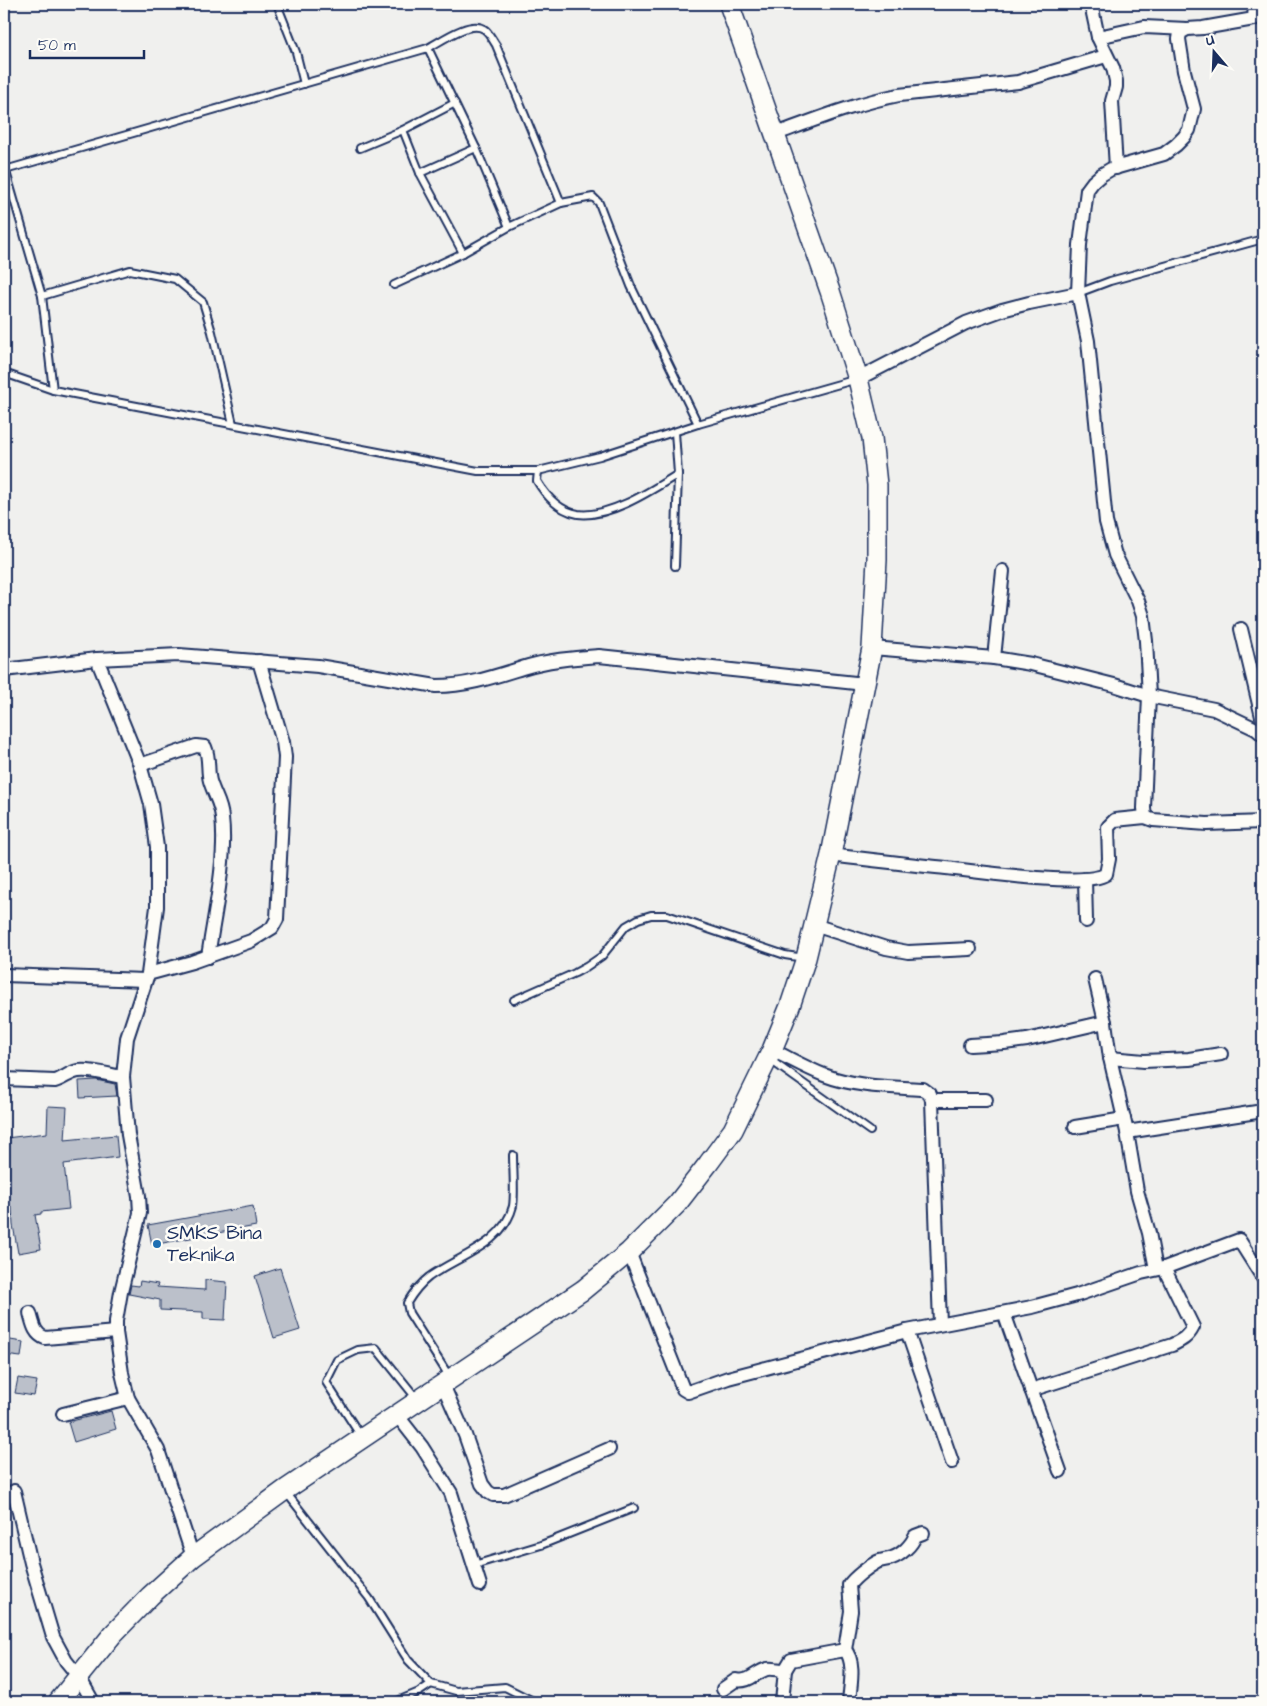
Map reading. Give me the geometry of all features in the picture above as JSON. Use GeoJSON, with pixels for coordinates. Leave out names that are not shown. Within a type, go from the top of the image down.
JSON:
{"type":"FeatureCollection","features":[{"type":"Feature","properties":{"kind":"main road"},"geometry":{"type":"LineString","coordinates":[[58,1702],[114,1634],[150,1596],[193,1557],[285,1490],[583,1290],[629,1252],[677,1204],[732,1130],[770,1054],[790,1006],[806,958],[831,855],[872,648],[877,560],[876,470],[872,438],[858,379],[776,134],[729,4]]}},
{"type":"Feature","properties":{"kind":"street"},"geometry":{"type":"LineString","coordinates":[[1091,4],[1098,37],[1113,68],[1116,81],[1112,100],[1116,168]]}},
{"type":"Feature","properties":{"kind":"street"},"geometry":{"type":"LineString","coordinates":[[1098,37],[1144,27],[1203,28],[1259,18],[1255,4]]}},
{"type":"Feature","properties":{"kind":"street"},"geometry":{"type":"LineString","coordinates":[[1146,817],[1144,808],[1149,696],[1143,616],[1131,586],[1115,555],[1106,522],[1088,341],[1078,293],[1080,245],[1087,190],[1101,175],[1116,168],[1164,154],[1176,145],[1189,130],[1194,110],[1179,39],[1180,33],[1187,29]]}},
{"type":"Feature","properties":{"kind":"street"},"geometry":{"type":"LineString","coordinates":[[776,134],[881,98],[1018,82],[1106,56]]}},
{"type":"Feature","properties":{"kind":"street"},"geometry":{"type":"LineString","coordinates":[[858,379],[966,323],[1022,305],[1078,293]]}},
{"type":"Feature","properties":{"kind":"street"},"geometry":{"type":"LineString","coordinates":[[994,658],[1003,572]]}},
{"type":"Feature","properties":{"kind":"street"},"geometry":{"type":"LineString","coordinates":[[1241,629],[1263,721]]}},
{"type":"Feature","properties":{"kind":"street"},"geometry":{"type":"LineString","coordinates":[[872,648],[994,658],[1040,667],[1114,685],[1149,696],[1214,709],[1256,729],[1263,735]]}},
{"type":"Feature","properties":{"kind":"street"},"geometry":{"type":"LineString","coordinates":[[4,670],[98,659],[179,655],[318,666],[436,686],[462,684],[491,678],[554,660],[598,656],[865,684]]}},
{"type":"Feature","properties":{"kind":"street"},"geometry":{"type":"LineString","coordinates":[[98,659],[140,765],[152,804],[158,847],[157,907],[146,977],[127,1038],[123,1077],[128,1135],[139,1196],[140,1214],[121,1292],[116,1332],[128,1398],[158,1450],[193,1557]]}},
{"type":"Feature","properties":{"kind":"street"},"geometry":{"type":"LineString","coordinates":[[4,975],[146,977],[252,941],[272,928],[276,919],[285,757],[283,742],[258,661]]}},
{"type":"Feature","properties":{"kind":"street"},"geometry":{"type":"LineString","coordinates":[[140,765],[196,746],[205,747],[208,753],[210,781],[220,802],[223,828],[221,863],[208,956]]}},
{"type":"Feature","properties":{"kind":"street"},"geometry":{"type":"LineString","coordinates":[[831,855],[1025,877],[1100,877],[1107,871],[1109,859],[1108,827],[1115,820],[1146,817],[1153,820],[1207,824],[1263,822]]}},
{"type":"Feature","properties":{"kind":"street"},"geometry":{"type":"LineString","coordinates":[[1085,878],[1086,921]]}},
{"type":"Feature","properties":{"kind":"street"},"geometry":{"type":"LineString","coordinates":[[814,925],[886,948],[908,952],[970,949]]}},
{"type":"Feature","properties":{"kind":"street"},"geometry":{"type":"LineString","coordinates":[[1031,1390],[1156,1350],[1184,1339],[1190,1334],[1193,1327],[1160,1268],[1137,1191],[1127,1132],[1095,979]]}},
{"type":"Feature","properties":{"kind":"street"},"geometry":{"type":"LineString","coordinates":[[970,1045],[1027,1040],[1105,1022]]}},
{"type":"Feature","properties":{"kind":"street"},"geometry":{"type":"LineString","coordinates":[[770,1054],[824,1075],[866,1085],[924,1089],[930,1094],[932,1100],[940,1324]]}},
{"type":"Feature","properties":{"kind":"street"},"geometry":{"type":"LineString","coordinates":[[1110,1058],[1144,1061],[1189,1059],[1221,1054]]}},
{"type":"Feature","properties":{"kind":"street"},"geometry":{"type":"LineString","coordinates":[[4,1079],[55,1081],[63,1079],[76,1071],[88,1071],[123,1077]]}},
{"type":"Feature","properties":{"kind":"street"},"geometry":{"type":"LineString","coordinates":[[932,1100],[986,1100]]}},
{"type":"Feature","properties":{"kind":"street"},"geometry":{"type":"LineString","coordinates":[[1127,1132],[1263,1111]]}},
{"type":"Feature","properties":{"kind":"street"},"geometry":{"type":"LineString","coordinates":[[1075,1127],[1124,1119]]}},
{"type":"Feature","properties":{"kind":"street"},"geometry":{"type":"LineString","coordinates":[[629,1252],[683,1389],[688,1392],[728,1378],[907,1331],[1004,1313],[1077,1295],[1239,1240],[1263,1278]]}},
{"type":"Feature","properties":{"kind":"street"},"geometry":{"type":"LineString","coordinates":[[30,1313],[38,1336],[45,1338],[116,1332]]}},
{"type":"Feature","properties":{"kind":"street"},"geometry":{"type":"LineString","coordinates":[[1004,1313],[1060,1471]]}},
{"type":"Feature","properties":{"kind":"street"},"geometry":{"type":"LineString","coordinates":[[907,1331],[952,1462]]}},
{"type":"Feature","properties":{"kind":"street"},"geometry":{"type":"LineString","coordinates":[[447,1382],[482,1484],[493,1496],[504,1495],[609,1449]]}},
{"type":"Feature","properties":{"kind":"street"},"geometry":{"type":"LineString","coordinates":[[63,1414],[128,1398]]}},
{"type":"Feature","properties":{"kind":"street"},"geometry":{"type":"LineString","coordinates":[[397,1415],[422,1447],[451,1493],[480,1586]]}},
{"type":"Feature","properties":{"kind":"street"},"geometry":{"type":"LineString","coordinates":[[14,1491],[31,1563],[50,1629],[66,1661],[79,1677],[93,1702]]}},
{"type":"Feature","properties":{"kind":"street"},"geometry":{"type":"LineString","coordinates":[[845,1650],[851,1611],[849,1586],[853,1580],[877,1562],[901,1554],[915,1536],[923,1533]]}},
{"type":"Feature","properties":{"kind":"street"},"geometry":{"type":"LineString","coordinates":[[782,1702],[784,1670],[791,1660],[845,1650]]}},
{"type":"Feature","properties":{"kind":"street"},"geometry":{"type":"LineString","coordinates":[[845,1650],[850,1655],[850,1702]]}},
{"type":"Feature","properties":{"kind":"street"},"geometry":{"type":"LineString","coordinates":[[722,1689],[736,1680],[748,1680],[755,1674],[769,1668],[784,1670]]}},
{"type":"Feature","properties":{"kind":"lane"},"geometry":{"type":"LineString","coordinates":[[277,4],[296,52],[304,84]]}},
{"type":"Feature","properties":{"kind":"lane"},"geometry":{"type":"LineString","coordinates":[[53,390],[42,296],[5,168],[428,48],[468,27],[476,27],[484,29],[496,45],[561,203]]}},
{"type":"Feature","properties":{"kind":"lane"},"geometry":{"type":"LineString","coordinates":[[428,48],[456,103],[509,227]]}},
{"type":"Feature","properties":{"kind":"lane"},"geometry":{"type":"LineString","coordinates":[[360,148],[403,130],[456,103]]}},
{"type":"Feature","properties":{"kind":"lane"},"geometry":{"type":"LineString","coordinates":[[403,130],[420,174],[463,253]]}},
{"type":"Feature","properties":{"kind":"lane"},"geometry":{"type":"LineString","coordinates":[[420,174],[476,148]]}},
{"type":"Feature","properties":{"kind":"lane"},"geometry":{"type":"LineString","coordinates":[[394,286],[463,253],[509,227],[561,203],[593,197],[599,203],[631,286],[698,424]]}},
{"type":"Feature","properties":{"kind":"lane"},"geometry":{"type":"LineString","coordinates":[[1078,293],[1110,281],[1263,239]]}},
{"type":"Feature","properties":{"kind":"lane"},"geometry":{"type":"LineString","coordinates":[[42,296],[130,270],[175,280],[203,302],[212,332],[232,424]]}},
{"type":"Feature","properties":{"kind":"lane"},"geometry":{"type":"LineString","coordinates":[[4,373],[53,390],[478,471],[538,471],[600,456],[698,424],[858,379]]}},
{"type":"Feature","properties":{"kind":"lane"},"geometry":{"type":"LineString","coordinates":[[675,432],[678,474],[675,566]]}},
{"type":"Feature","properties":{"kind":"lane"},"geometry":{"type":"LineString","coordinates":[[538,471],[537,481],[549,498],[578,514],[597,514],[638,499],[678,474]]}},
{"type":"Feature","properties":{"kind":"lane"},"geometry":{"type":"LineString","coordinates":[[514,1000],[586,967],[602,956],[626,926],[638,919],[651,915],[674,917],[785,955],[806,958]]}},
{"type":"Feature","properties":{"kind":"lane"},"geometry":{"type":"LineString","coordinates":[[770,1054],[870,1131]]}},
{"type":"Feature","properties":{"kind":"lane"},"geometry":{"type":"LineString","coordinates":[[447,1382],[409,1313],[407,1303],[414,1291],[428,1277],[489,1241],[503,1226],[513,1205],[513,1155]]}},
{"type":"Feature","properties":{"kind":"lane"},"geometry":{"type":"LineString","coordinates":[[362,1438],[326,1382],[338,1360],[358,1350],[376,1348],[418,1400]]}},
{"type":"Feature","properties":{"kind":"lane"},"geometry":{"type":"LineString","coordinates":[[285,1490],[369,1598],[408,1660],[432,1684],[456,1691],[505,1687],[535,1702]]}},
{"type":"Feature","properties":{"kind":"lane"},"geometry":{"type":"LineString","coordinates":[[474,1565],[541,1546],[634,1508]]}},
{"type":"Feature","properties":{"kind":"lane"},"geometry":{"type":"LineString","coordinates":[[395,1702],[420,1692],[432,1684]]}},
{"type":"Feature","properties":{"kind":"building"},"geometry":{"type":"Polygon","coordinates":[[[96,1080],[115,1084],[117,1096],[80,1098],[79,1081],[96,1080]]]}},
{"type":"Feature","properties":{"kind":"building"},"geometry":{"type":"Polygon","coordinates":[[[48,1106],[67,1107],[65,1140],[116,1135],[118,1157],[64,1164],[69,1209],[41,1212],[41,1214],[35,1215],[41,1249],[18,1253],[12,1207],[4,1208],[4,1144],[7,1143],[6,1138],[47,1133],[48,1106]]]}},
{"type":"Feature","properties":{"kind":"building"},"geometry":{"type":"Polygon","coordinates":[[[253,1206],[256,1226],[152,1245],[148,1225],[253,1206]]]}},
{"type":"Feature","properties":{"kind":"building"},"geometry":{"type":"Polygon","coordinates":[[[280,1268],[300,1330],[274,1338],[255,1276],[280,1268]]]}},
{"type":"Feature","properties":{"kind":"building"},"geometry":{"type":"Polygon","coordinates":[[[205,1280],[227,1282],[225,1320],[203,1319],[203,1312],[160,1310],[160,1300],[129,1294],[131,1285],[139,1286],[140,1281],[158,1284],[157,1287],[205,1290],[205,1280]]]}},
{"type":"Feature","properties":{"kind":"building"},"geometry":{"type":"Polygon","coordinates":[[[4,1339],[23,1342],[21,1357],[4,1355],[4,1339]]]}},
{"type":"Feature","properties":{"kind":"building"},"geometry":{"type":"Polygon","coordinates":[[[18,1378],[37,1381],[34,1396],[15,1393],[18,1378]]]}},
{"type":"Feature","properties":{"kind":"building"},"geometry":{"type":"Polygon","coordinates":[[[111,1411],[116,1429],[74,1442],[68,1422],[111,1411]]]}},
{"type":"Feature","properties":{"kind":"place","name":"SMKS Bina Teknika"},"geometry":{"type":"Point","coordinates":[157,1244]}}]}
